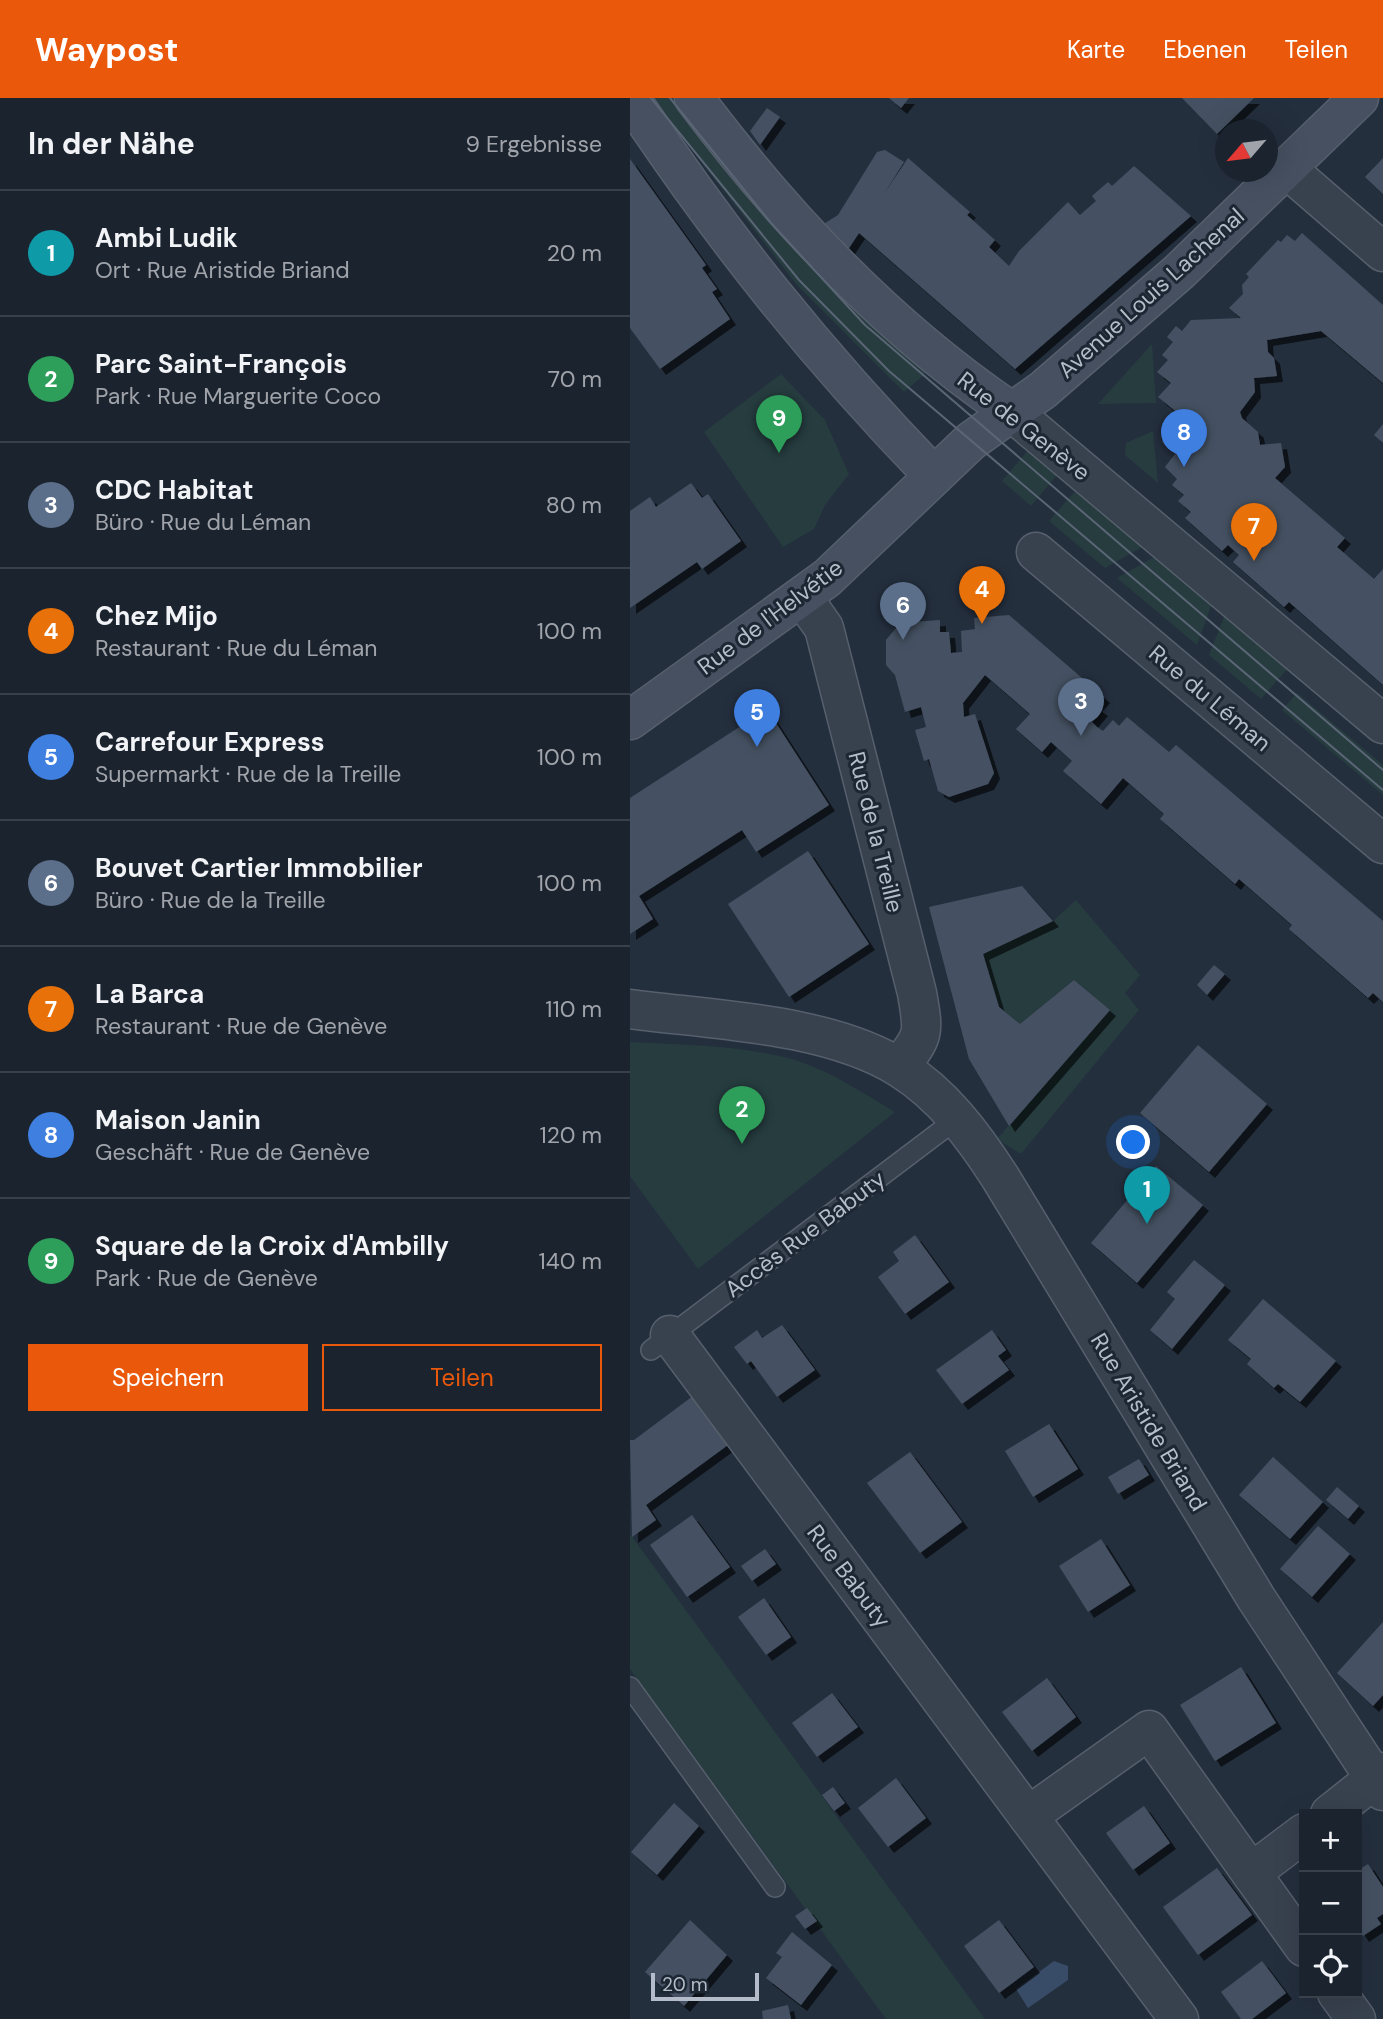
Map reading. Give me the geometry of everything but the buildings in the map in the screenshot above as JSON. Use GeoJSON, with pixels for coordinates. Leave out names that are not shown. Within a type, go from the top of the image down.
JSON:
{"type":"FeatureCollection","features":[{"type":"Feature","properties":{"kind":"main road"},"geometry":{"type":"LineString","coordinates":[[630,98],[754,274],[839,376],[933,475]]}},
{"type":"Feature","properties":{"kind":"main road","name":"Rue de Genève"},"geometry":{"type":"LineString","coordinates":[[694,98],[777,199],[856,284],[948,365],[1012,412]]}},
{"type":"Feature","properties":{"kind":"main road","name":"Avenue Louis Lachenal"},"geometry":{"type":"LineString","coordinates":[[933,475],[971,441],[1042,390],[1179,272],[1359,98]]}},
{"type":"Feature","properties":{"kind":"main road","name":"Rue de l'Helvétie"},"geometry":{"type":"LineString","coordinates":[[630,720],[803,598],[838,568],[933,475]]}},
{"type":"Feature","properties":{"kind":"street"},"geometry":{"type":"LineString","coordinates":[[1287,169],[1383,252]]}},
{"type":"Feature","properties":{"kind":"street","name":"Rue de Genève"},"geometry":{"type":"LineString","coordinates":[[1012,412],[1383,724]]}},
{"type":"Feature","properties":{"kind":"street","name":"Rue du Léman"},"geometry":{"type":"LineString","coordinates":[[1036,552],[1383,844]]}},
{"type":"Feature","properties":{"kind":"street","name":"Rue de la Treille"},"geometry":{"type":"LineString","coordinates":[[803,598],[824,628],[922,1021],[920,1041],[899,1067]]}},
{"type":"Feature","properties":{"kind":"street","name":"Rue Aristide Briand"},"geometry":{"type":"LineString","coordinates":[[630,1009],[794,1030],[835,1040],[899,1067],[928,1089],[958,1118],[1006,1186],[1256,1598],[1381,1781]]}},
{"type":"Feature","properties":{"kind":"street","name":"Rue Babuty"},"geometry":{"type":"LineString","coordinates":[[661,1342],[1028,1816],[1180,2019]]}},
{"type":"Feature","properties":{"kind":"street"},"geometry":{"type":"LineString","coordinates":[[1028,1816],[1149,1730],[1299,1940]]}},
{"type":"Feature","properties":{"kind":"street"},"geometry":{"type":"LineString","coordinates":[[1338,1809],[1381,1781]]}},
{"type":"Feature","properties":{"kind":"street"},"geometry":{"type":"LineString","coordinates":[[1251,1873],[1299,1837]]}},
{"type":"Feature","properties":{"kind":"street"},"geometry":{"type":"LineString","coordinates":[[1341,1998],[1356,2019]]}},
{"type":"Feature","properties":{"kind":"lane","name":"Accès Rue Babuty"},"geometry":{"type":"LineString","coordinates":[[661,1342],[958,1118]]}},
{"type":"Feature","properties":{"kind":"lane"},"geometry":{"type":"LineString","coordinates":[[630,1687],[775,1887]]}},
{"type":"Feature","properties":{"kind":"green space"},"geometry":{"type":"Polygon","coordinates":[[[652,98],[676,98],[927,372],[904,392],[797,285],[652,98]]]}},
{"type":"Feature","properties":{"kind":"green space"},"geometry":{"type":"Polygon","coordinates":[[[1152,344],[1156,403],[1098,404],[1152,344]]]}},
{"type":"Feature","properties":{"kind":"green space"},"geometry":{"type":"Polygon","coordinates":[[[781,374],[825,420],[849,474],[825,505],[814,529],[783,547],[704,432],[781,374]]]}},
{"type":"Feature","properties":{"kind":"green space"},"geometry":{"type":"Polygon","coordinates":[[[1153,431],[1158,483],[1125,455],[1126,443],[1153,431]]]}},
{"type":"Feature","properties":{"kind":"green space"},"geometry":{"type":"Polygon","coordinates":[[[1029,449],[1058,474],[1031,506],[1002,481],[1029,449]]]}},
{"type":"Feature","properties":{"kind":"green space"},"geometry":{"type":"Polygon","coordinates":[[[1077,489],[1144,546],[1105,568],[1049,521],[1077,489]]]}},
{"type":"Feature","properties":{"kind":"green space"},"geometry":{"type":"Polygon","coordinates":[[[1156,556],[1212,603],[1197,645],[1117,578],[1156,556]]]}},
{"type":"Feature","properties":{"kind":"green space"},"geometry":{"type":"Polygon","coordinates":[[[1225,614],[1289,667],[1261,699],[1209,655],[1225,614]]]}},
{"type":"Feature","properties":{"kind":"green space"},"geometry":{"type":"Polygon","coordinates":[[[1297,693],[1383,765],[1383,795],[1282,710],[1297,693]]]}},
{"type":"Feature","properties":{"kind":"green space"},"geometry":{"type":"Polygon","coordinates":[[[1076,900],[1140,975],[1125,993],[1139,1010],[1021,1154],[997,1139],[1110,1010],[1074,980],[1020,1024],[999,1007],[983,954],[1053,921],[1076,900]]]}},
{"type":"Feature","properties":{"kind":"green space"},"geometry":{"type":"Polygon","coordinates":[[[630,1042],[734,1049],[795,1060],[834,1077],[895,1112],[698,1269],[630,1176],[630,1042]]]}},
{"type":"Feature","properties":{"kind":"green space"},"geometry":{"type":"Polygon","coordinates":[[[630,1534],[985,2019],[886,2019],[630,1669],[630,1534]]]}},
{"type":"Feature","properties":{"kind":"water"},"geometry":{"type":"Polygon","coordinates":[[[1054,1961],[1068,1966],[1068,1980],[1028,2008],[1016,1989],[1054,1961]]]}},
{"type":"Feature","properties":{"kind":"tram line"},"geometry":{"type":"LineString","coordinates":[[651,98],[799,280],[889,371],[1383,790]]}},
{"type":"Feature","properties":{"kind":"tram line"},"geometry":{"type":"LineString","coordinates":[[670,98],[771,223],[865,325],[1383,770]]}},
{"type":"Feature","properties":{"kind":"place","name":"Square de la Croix d'Ambilly"},"geometry":{"type":"Point","coordinates":[779,453]}},
{"type":"Feature","properties":{"kind":"place","name":"Maison Janin"},"geometry":{"type":"Point","coordinates":[1184,467]}},
{"type":"Feature","properties":{"kind":"place","name":"La Barca"},"geometry":{"type":"Point","coordinates":[1254,561]}},
{"type":"Feature","properties":{"kind":"place","name":"Chez Mijo"},"geometry":{"type":"Point","coordinates":[982,624]}},
{"type":"Feature","properties":{"kind":"place","name":"Bouvet Cartier Immobilier"},"geometry":{"type":"Point","coordinates":[903,640]}},
{"type":"Feature","properties":{"kind":"place","name":"CDC Habitat"},"geometry":{"type":"Point","coordinates":[1081,736]}},
{"type":"Feature","properties":{"kind":"place","name":"Carrefour Express"},"geometry":{"type":"Point","coordinates":[757,747]}},
{"type":"Feature","properties":{"kind":"place","name":"Parc Saint-François"},"geometry":{"type":"Point","coordinates":[742,1144]}},
{"type":"Feature","properties":{"kind":"place","name":"Ambi Ludik"},"geometry":{"type":"Point","coordinates":[1147,1224]}}]}
